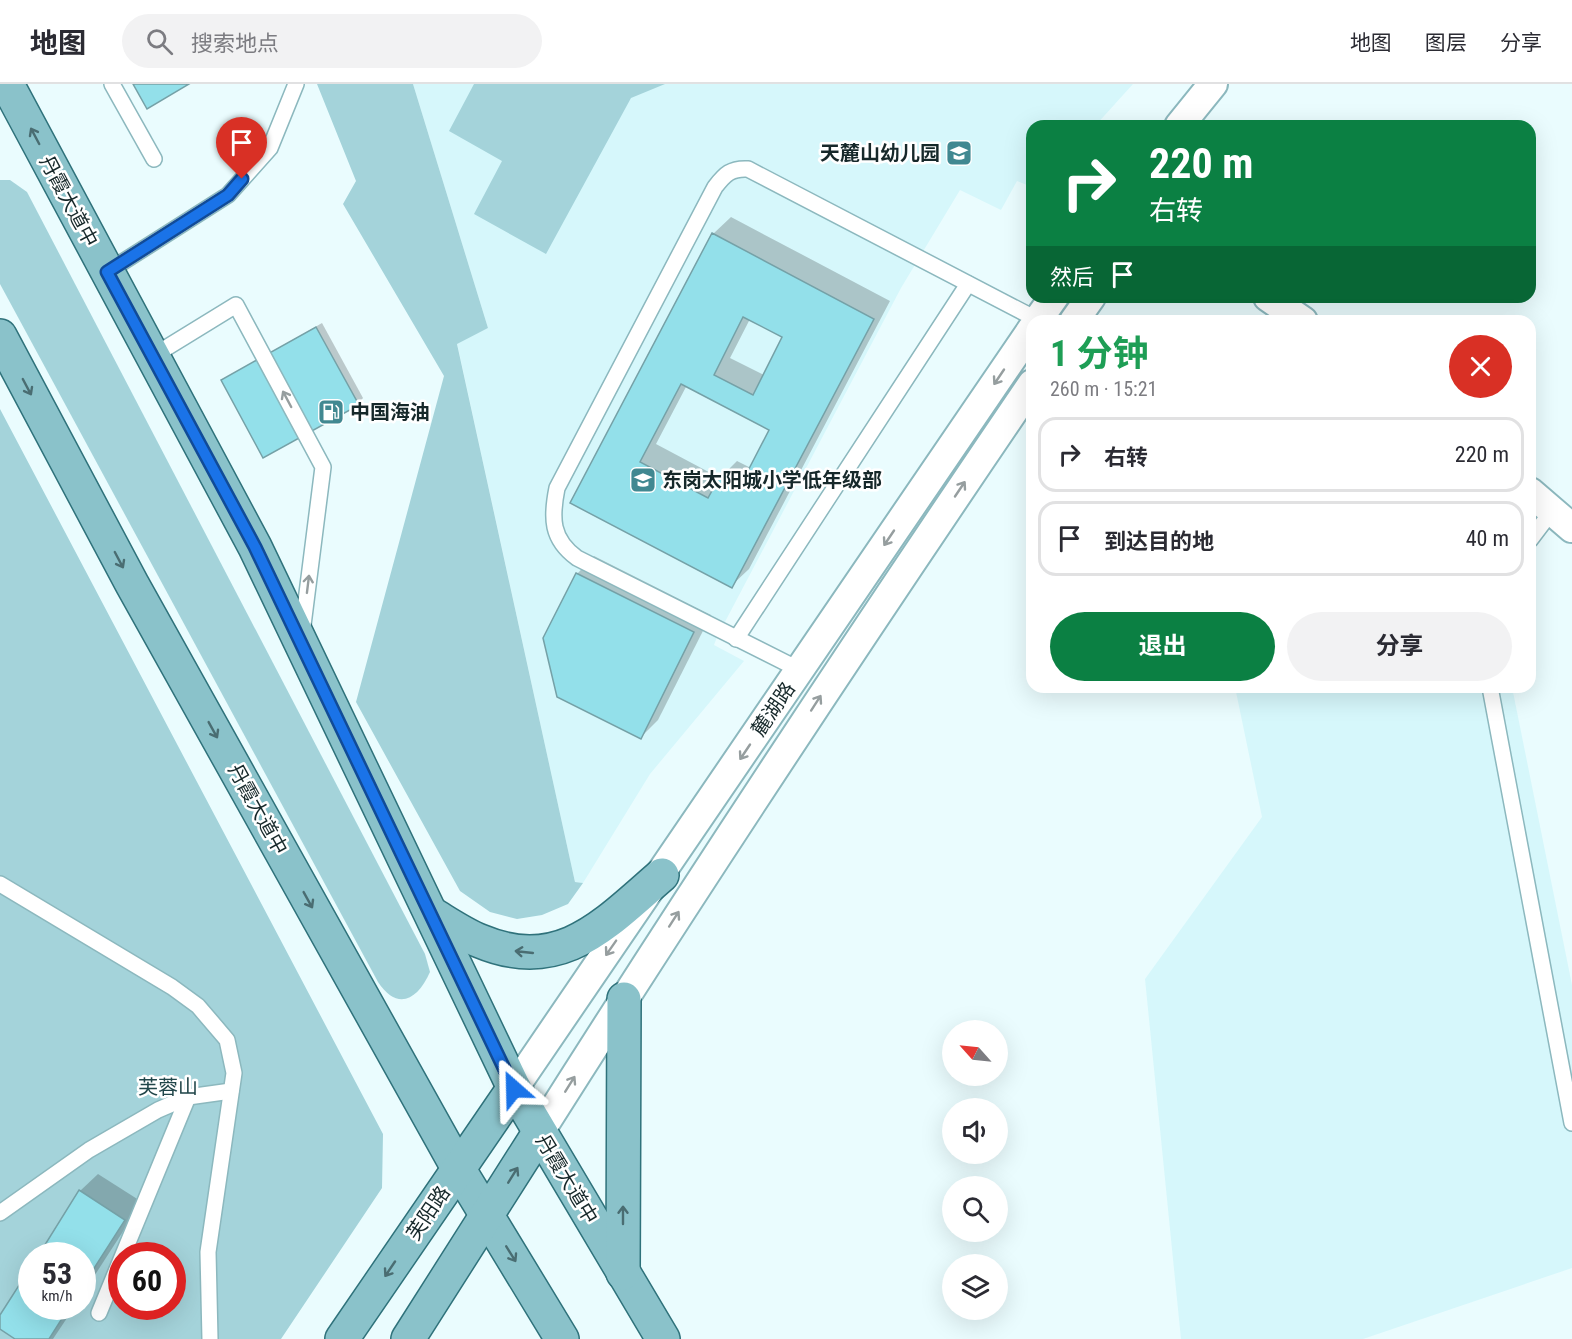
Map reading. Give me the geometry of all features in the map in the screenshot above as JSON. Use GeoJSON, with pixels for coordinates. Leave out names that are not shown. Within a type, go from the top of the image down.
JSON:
{"type":"FeatureCollection","features":[{"type":"Feature","properties":{"kind":"main road","name":"丹霞大道中"},"geometry":{"type":"LineString","coordinates":[[7,84],[255,547],[514,1089],[663,1339]]}},
{"type":"Feature","properties":{"kind":"main road","name":"丹霞大道中"},"geometry":{"type":"LineString","coordinates":[[0,336],[132,584],[458,1168],[562,1339]]}},
{"type":"Feature","properties":{"kind":"main road"},"geometry":{"type":"LineString","coordinates":[[432,914],[480,941],[516,952],[542,954],[571,945],[613,917],[662,875]]}},
{"type":"Feature","properties":{"kind":"main road"},"geometry":{"type":"LineString","coordinates":[[623,1273],[624,999]]}},
{"type":"Feature","properties":{"kind":"main road","name":"芙阳路"},"geometry":{"type":"LineString","coordinates":[[342,1339],[514,1089]]}},
{"type":"Feature","properties":{"kind":"main road"},"geometry":{"type":"LineString","coordinates":[[408,1339],[539,1133]]}},
{"type":"Feature","properties":{"kind":"street"},"geometry":{"type":"LineString","coordinates":[[1184,120],[1213,84]]}},
{"type":"Feature","properties":{"kind":"street"},"geometry":{"type":"LineString","coordinates":[[1277,303],[1294,315]]}},
{"type":"Feature","properties":{"kind":"street","name":"麓湖路"},"geometry":{"type":"LineString","coordinates":[[514,1089],[1026,338]]}},
{"type":"Feature","properties":{"kind":"street","name":"麓湖路"},"geometry":{"type":"LineString","coordinates":[[539,1133],[830,680],[1026,393]]}},
{"type":"Feature","properties":{"kind":"street"},"geometry":{"type":"LineString","coordinates":[[1536,497],[1562,519]]}},
{"type":"Feature","properties":{"kind":"lane"},"geometry":{"type":"LineString","coordinates":[[112,84],[154,159]]}},
{"type":"Feature","properties":{"kind":"lane"},"geometry":{"type":"LineString","coordinates":[[107,272],[228,195],[270,148],[296,84]]}},
{"type":"Feature","properties":{"kind":"lane"},"geometry":{"type":"LineString","coordinates":[[800,670],[577,558],[562,548],[555,530],[553,509],[557,488],[715,187],[725,173],[737,169],[748,169],[1026,315]]}},
{"type":"Feature","properties":{"kind":"lane"},"geometry":{"type":"LineString","coordinates":[[736,639],[968,284]]}},
{"type":"Feature","properties":{"kind":"lane"},"geometry":{"type":"LineString","coordinates":[[153,356],[236,305],[323,467],[301,642]]}},
{"type":"Feature","properties":{"kind":"lane"},"geometry":{"type":"LineString","coordinates":[[1536,536],[1562,519]]}},
{"type":"Feature","properties":{"kind":"lane"},"geometry":{"type":"LineString","coordinates":[[1491,693],[1572,1123]]}},
{"type":"Feature","properties":{"kind":"lane"},"geometry":{"type":"LineString","coordinates":[[0,884],[198,1006],[227,1040],[234,1073],[208,1252],[210,1339]]}},
{"type":"Feature","properties":{"kind":"lane"},"geometry":{"type":"LineString","coordinates":[[0,1213],[89,1150],[158,1110],[188,1097],[231,1091]]}},
{"type":"Feature","properties":{"kind":"lane"},"geometry":{"type":"LineString","coordinates":[[99,1313],[188,1097]]}},
{"type":"Feature","properties":{"kind":"shaded area","name":"东岗太阳城小学低年级部"},"geometry":{"type":"Polygon","coordinates":[[[413,84],[1133,84],[1100,120],[1026,120],[1026,185],[1017,181],[1001,210],[960,190],[901,288],[717,637],[714,645],[744,661],[650,774],[583,883],[575,882],[457,343],[488,328],[413,84]]]}},
{"type":"Feature","properties":{"kind":"shaded area"},"geometry":{"type":"Polygon","coordinates":[[[1236,693],[1513,693],[1572,985],[1572,1268],[1363,1339],[1181,1339],[1145,979],[1262,817],[1236,693]]]}},
{"type":"Feature","properties":{"kind":"green space"},"geometry":{"type":"Polygon","coordinates":[[[317,84],[413,84],[488,328],[457,344],[575,882],[583,883],[568,904],[542,915],[517,919],[490,912],[460,891],[356,702],[444,376],[343,204],[356,181],[317,84]]]}},
{"type":"Feature","properties":{"kind":"green space"},"geometry":{"type":"Polygon","coordinates":[[[474,84],[665,84],[631,98],[546,254],[474,214],[502,161],[449,131],[474,84]]]}},
{"type":"Feature","properties":{"kind":"green space"},"geometry":{"type":"Polygon","coordinates":[[[0,180],[10,180],[27,192],[425,954],[430,972],[414,995],[400,999],[393,997],[378,982],[0,284],[0,180]]]}},
{"type":"Feature","properties":{"kind":"green space","name":"芙蓉山"},"geometry":{"type":"Polygon","coordinates":[[[0,409],[383,1134],[382,1188],[281,1339],[0,1339],[0,409]]]}},
{"type":"Feature","properties":{"kind":"building"},"geometry":{"type":"Polygon","coordinates":[[[133,84],[189,84],[147,109],[133,84]]]}},
{"type":"Feature","properties":{"kind":"building"},"geometry":{"type":"Polygon","coordinates":[[[712,233],[874,319],[732,588],[570,503],[712,233]],[[743,317],[714,375],[753,395],[782,337],[743,317]],[[681,384],[640,462],[708,498],[719,478],[739,488],[769,430],[681,384]]]}},
{"type":"Feature","properties":{"kind":"building"},"geometry":{"type":"Polygon","coordinates":[[[316,327],[359,405],[263,458],[221,380],[316,327]]]}},
{"type":"Feature","properties":{"kind":"building"},"geometry":{"type":"Polygon","coordinates":[[[576,573],[694,632],[641,739],[557,697],[543,638],[576,573]]]}},
{"type":"Feature","properties":{"kind":"building"},"geometry":{"type":"Polygon","coordinates":[[[79,1190],[125,1220],[111,1242],[108,1242],[108,1246],[96,1265],[96,1242],[47,1242],[79,1190]]]}},
{"type":"Feature","properties":{"kind":"building"},"geometry":{"type":"Polygon","coordinates":[[[18,1287],[18,1320],[61,1320],[49,1339],[15,1339],[0,1329],[0,1315],[18,1287]]]}},
{"type":"Feature","properties":{"kind":"place","name":"天麓山幼儿园"},"geometry":{"type":"Point","coordinates":[959,153]}},
{"type":"Feature","properties":{"kind":"place","name":"中国海油"},"geometry":{"type":"Point","coordinates":[331,412]}},
{"type":"Feature","properties":{"kind":"place","name":"东岗太阳城小学低年级部"},"geometry":{"type":"Point","coordinates":[643,480]}},
{"type":"Feature","properties":{"kind":"route"},"geometry":{"type":"LineString","coordinates":[[242,179],[228,195],[107,272],[255,547],[514,1089]]}}]}
